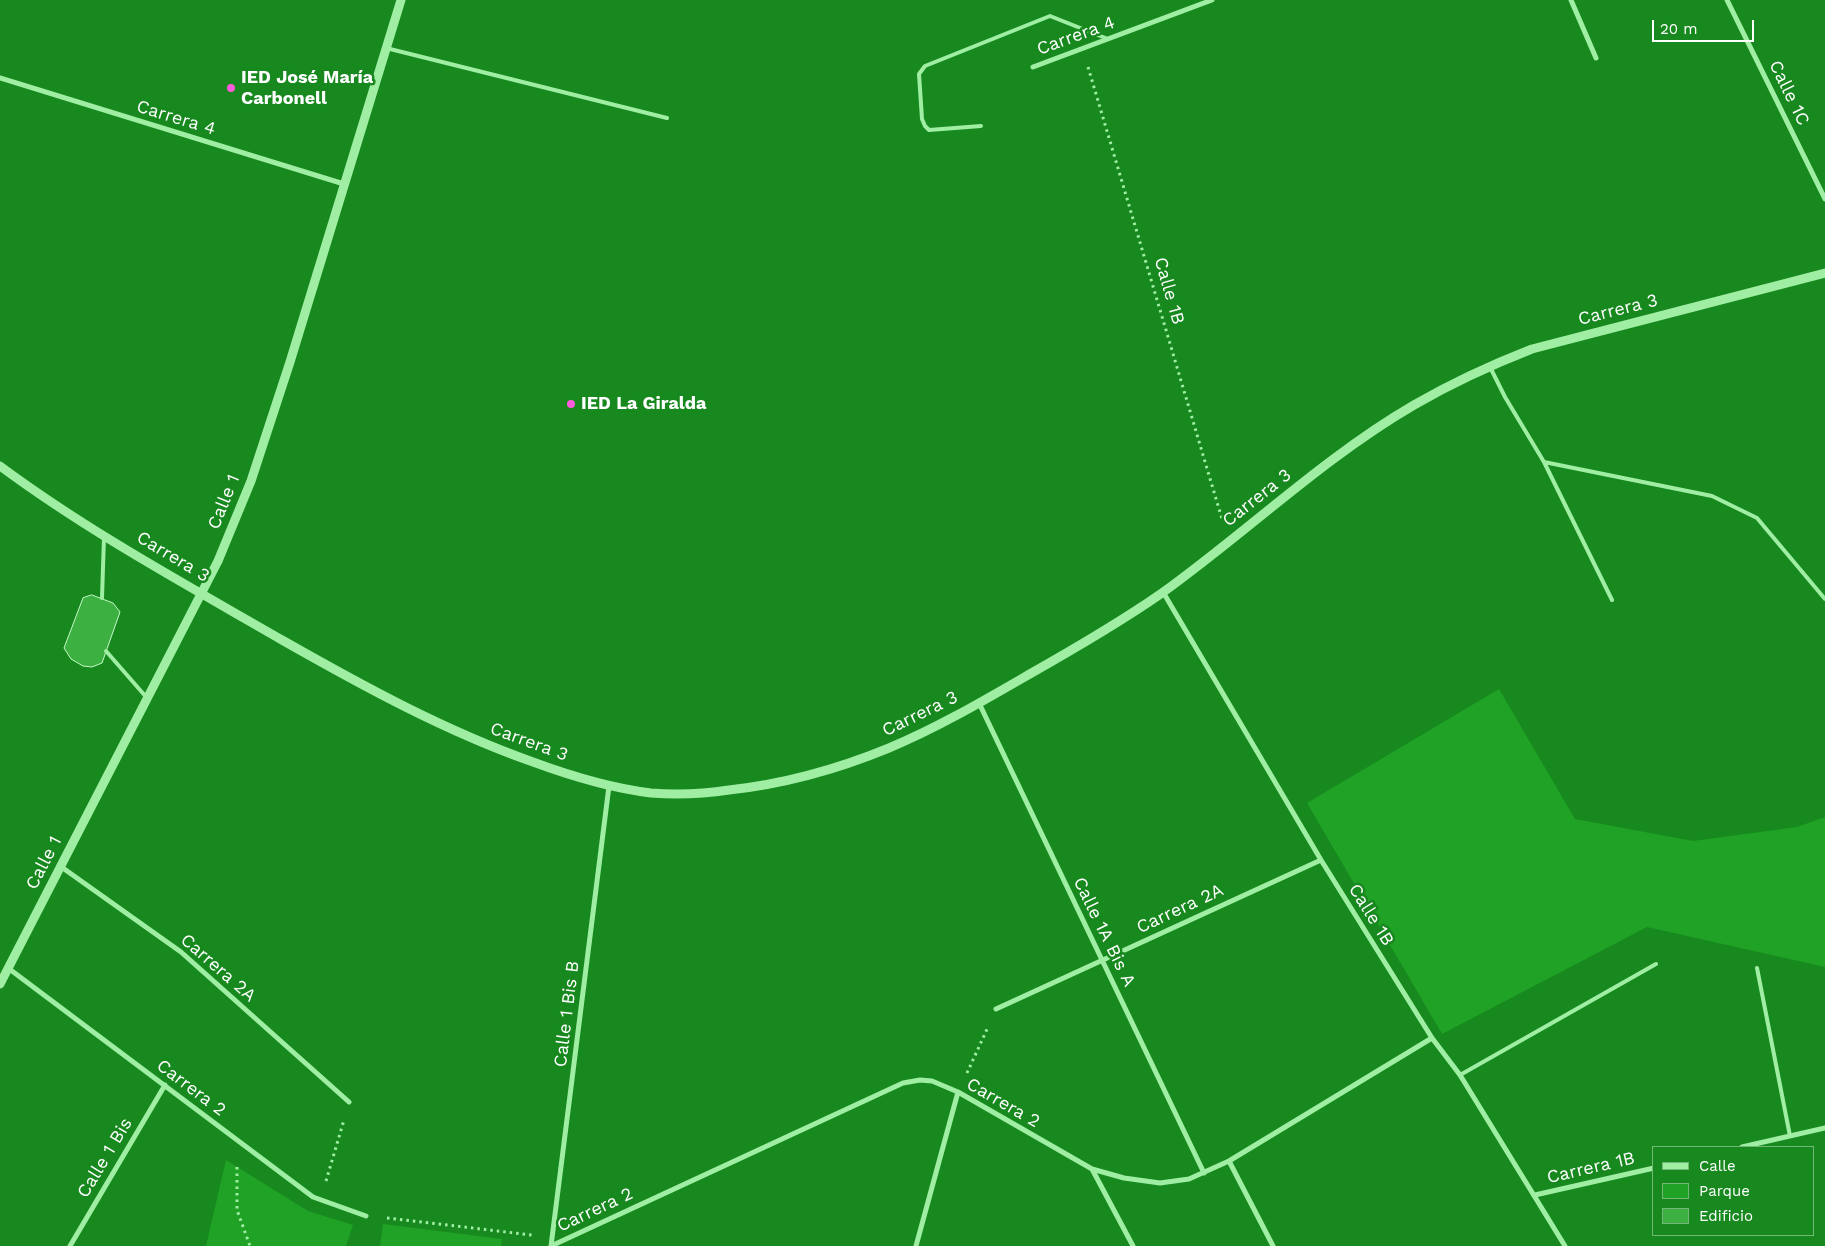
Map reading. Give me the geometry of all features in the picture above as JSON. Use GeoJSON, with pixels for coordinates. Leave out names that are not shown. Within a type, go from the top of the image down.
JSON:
{"type":"FeatureCollection","features":[{"type":"Feature","properties":{"kind":"street","name":"Calle 1"},"geometry":{"type":"LineString","coordinates":[[0,984],[218,561],[254,472],[290,362],[401,0]]}},
{"type":"Feature","properties":{"kind":"street","name":"Carrera 4"},"geometry":{"type":"LineString","coordinates":[[1033,67],[1212,0]]}},
{"type":"Feature","properties":{"kind":"street"},"geometry":{"type":"LineString","coordinates":[[1571,0],[1596,58]]}},
{"type":"Feature","properties":{"kind":"street","name":"Calle 1C"},"geometry":{"type":"LineString","coordinates":[[1727,0],[1825,198]]}},
{"type":"Feature","properties":{"kind":"street","name":"Carrera 4"},"geometry":{"type":"LineString","coordinates":[[0,78],[344,184]]}},
{"type":"Feature","properties":{"kind":"street","name":"Carrera 3"},"geometry":{"type":"LineString","coordinates":[[0,466],[41,496],[201,593],[342,674],[415,713],[494,748],[609,786],[653,793],[703,794],[750,788],[798,778],[888,748],[979,703],[1081,644],[1163,592],[1339,455],[1382,426],[1443,389],[1489,366],[1532,349],[1825,273]]}},
{"type":"Feature","properties":{"kind":"street","name":"Calle 1B"},"geometry":{"type":"LineString","coordinates":[[1163,592],[1321,860],[1432,1038],[1460,1076],[1565,1246]]}},
{"type":"Feature","properties":{"kind":"street","name":"Calle 1A Bis A"},"geometry":{"type":"LineString","coordinates":[[979,703],[1204,1173]]}},
{"type":"Feature","properties":{"kind":"street","name":"Calle 1 Bis B"},"geometry":{"type":"LineString","coordinates":[[551,1246],[609,786]]}},
{"type":"Feature","properties":{"kind":"street","name":"Carrera 2A"},"geometry":{"type":"LineString","coordinates":[[996,1009],[1321,860]]}},
{"type":"Feature","properties":{"kind":"street","name":"Carrera 2A"},"geometry":{"type":"LineString","coordinates":[[60,866],[181,952],[349,1102]]}},
{"type":"Feature","properties":{"kind":"street","name":"Carrera 2"},"geometry":{"type":"LineString","coordinates":[[8,968],[313,1197],[366,1216]]}},
{"type":"Feature","properties":{"kind":"street","name":"Carrera 2"},"geometry":{"type":"LineString","coordinates":[[551,1246],[903,1083],[920,1080],[932,1081],[958,1092],[1092,1169],[1124,1178],[1160,1183],[1189,1179],[1229,1161],[1432,1038]]}},
{"type":"Feature","properties":{"kind":"street","name":"Calle 1 Bis"},"geometry":{"type":"LineString","coordinates":[[70,1246],[165,1086]]}},
{"type":"Feature","properties":{"kind":"street"},"geometry":{"type":"LineString","coordinates":[[916,1246],[958,1092]]}},
{"type":"Feature","properties":{"kind":"street"},"geometry":{"type":"LineString","coordinates":[[1746,1146],[1825,1128]]}},
{"type":"Feature","properties":{"kind":"street"},"geometry":{"type":"LineString","coordinates":[[1229,1161],[1272,1246]]}},
{"type":"Feature","properties":{"kind":"street","name":"Carrera 1B"},"geometry":{"type":"LineString","coordinates":[[1535,1195],[1652,1168]]}},
{"type":"Feature","properties":{"kind":"street"},"geometry":{"type":"LineString","coordinates":[[1092,1169],[1133,1246]]}},
{"type":"Feature","properties":{"kind":"lane"},"geometry":{"type":"LineString","coordinates":[[980,126],[929,130],[925,126],[922,119],[919,74],[925,66],[1050,16],[1108,39]]}},
{"type":"Feature","properties":{"kind":"lane"},"geometry":{"type":"LineString","coordinates":[[386,48],[667,118]]}},
{"type":"Feature","properties":{"kind":"lane"},"geometry":{"type":"LineString","coordinates":[[1489,366],[1505,398],[1544,462],[1612,600]]}},
{"type":"Feature","properties":{"kind":"lane"},"geometry":{"type":"LineString","coordinates":[[1544,462],[1712,496],[1757,518],[1825,599]]}},
{"type":"Feature","properties":{"kind":"lane"},"geometry":{"type":"LineString","coordinates":[[102,598],[104,535]]}},
{"type":"Feature","properties":{"kind":"lane"},"geometry":{"type":"LineString","coordinates":[[106,651],[147,698]]}},
{"type":"Feature","properties":{"kind":"lane"},"geometry":{"type":"LineString","coordinates":[[1460,1076],[1656,964]]}},
{"type":"Feature","properties":{"kind":"lane"},"geometry":{"type":"LineString","coordinates":[[1756,968],[1790,1136]]}},
{"type":"Feature","properties":{"kind":"path","name":"Calle 1B"},"geometry":{"type":"LineString","coordinates":[[1083,48],[1228,541]]}},
{"type":"Feature","properties":{"kind":"path"},"geometry":{"type":"LineString","coordinates":[[958,1092],[996,1009]]}},
{"type":"Feature","properties":{"kind":"path"},"geometry":{"type":"LineString","coordinates":[[320,1200],[349,1102]]}},
{"type":"Feature","properties":{"kind":"path"},"geometry":{"type":"LineString","coordinates":[[238,1140],[237,1210],[250,1246]]}},
{"type":"Feature","properties":{"kind":"path"},"geometry":{"type":"LineString","coordinates":[[366,1216],[552,1238]]}},
{"type":"Feature","properties":{"kind":"green space"},"geometry":{"type":"Polygon","coordinates":[[[1499,689],[1575,819],[1693,841],[1797,827],[1825,817],[1825,967],[1647,927],[1442,1034],[1307,803],[1499,689]]]}},
{"type":"Feature","properties":{"kind":"green space"},"geometry":{"type":"Polygon","coordinates":[[[226,1160],[308,1211],[353,1225],[346,1246],[206,1246],[226,1160]]]}},
{"type":"Feature","properties":{"kind":"green space"},"geometry":{"type":"Polygon","coordinates":[[[383,1224],[502,1239],[501,1246],[380,1246],[383,1224]]]}},
{"type":"Feature","properties":{"kind":"building"},"geometry":{"type":"Polygon","coordinates":[[[92,595],[113,603],[120,612],[102,663],[92,667],[83,666],[71,659],[64,648],[83,598],[92,595]]]}},
{"type":"Feature","properties":{"kind":"place","name":"IED José María Carbonell"},"geometry":{"type":"Point","coordinates":[231,88]}},
{"type":"Feature","properties":{"kind":"place","name":"IED La Giralda"},"geometry":{"type":"Point","coordinates":[571,404]}}]}
